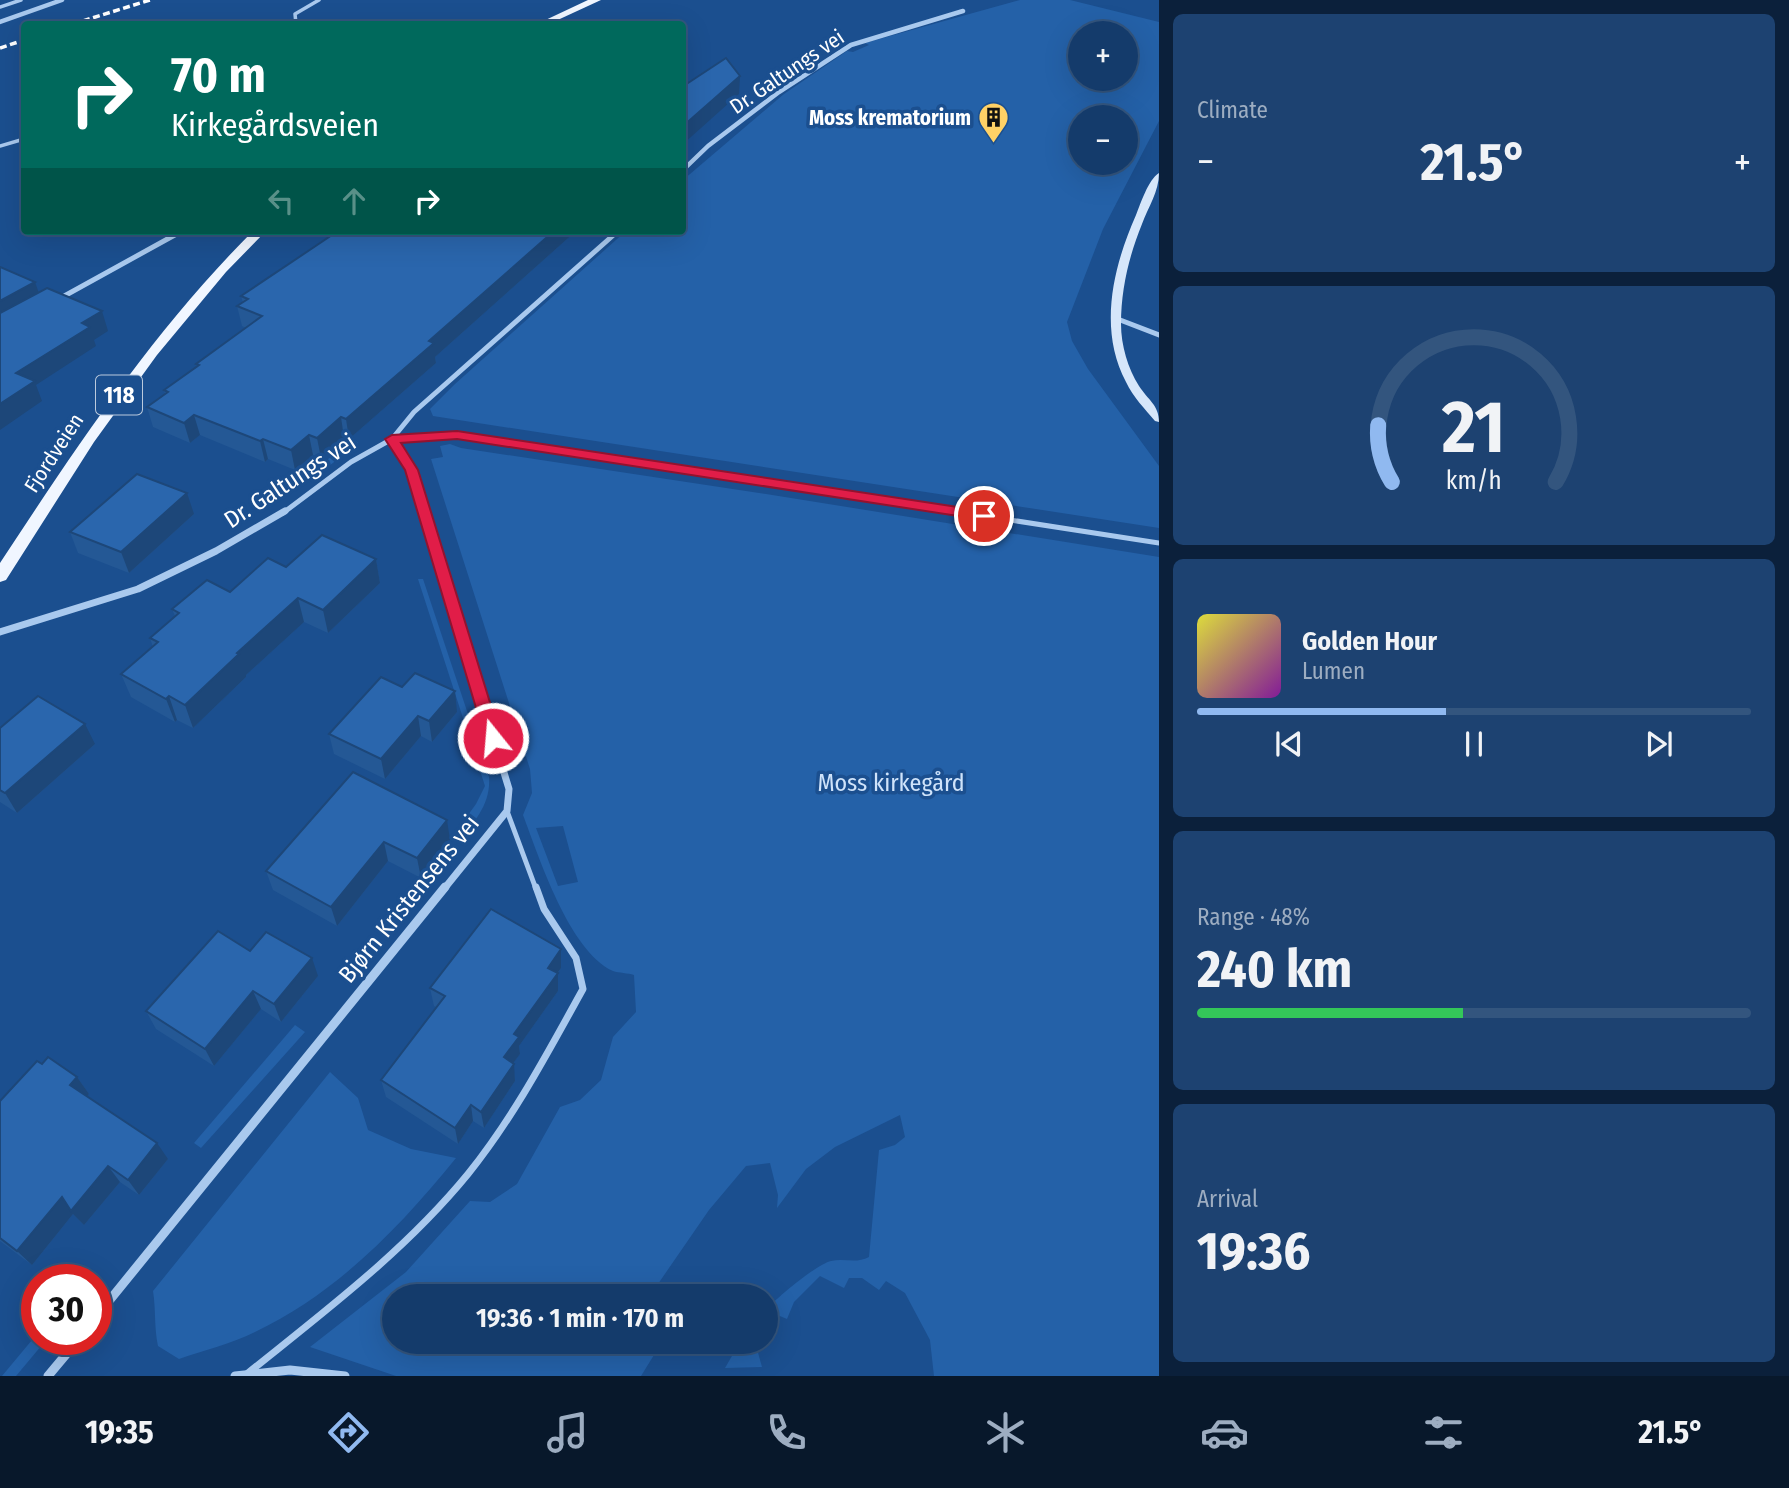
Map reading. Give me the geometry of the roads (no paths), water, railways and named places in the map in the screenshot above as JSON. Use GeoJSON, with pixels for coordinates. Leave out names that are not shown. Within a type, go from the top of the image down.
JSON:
{"type":"FeatureCollection","features":[{"type":"Feature","properties":{"kind":"main road"},"geometry":{"type":"LineString","coordinates":[[549,21],[596,0]]}},
{"type":"Feature","properties":{"kind":"main road","name":"Fjordveien"},"geometry":{"type":"LineString","coordinates":[[0,576],[118,396],[200,295],[256,235]]}},
{"type":"Feature","properties":{"kind":"street"},"geometry":{"type":"LineString","coordinates":[[0,22],[62,0]]}},
{"type":"Feature","properties":{"kind":"street","name":"Dr. Galtungs vei"},"geometry":{"type":"LineString","coordinates":[[686,167],[708,146],[779,92],[851,45],[963,11]]}},
{"type":"Feature","properties":{"kind":"street"},"geometry":{"type":"LineString","coordinates":[[1159,176],[1130,237],[1114,318],[1116,341],[1130,381],[1159,419]]}},
{"type":"Feature","properties":{"kind":"street"},"geometry":{"type":"LineString","coordinates":[[49,304],[175,235]]}},
{"type":"Feature","properties":{"kind":"street","name":"Dr. Galtungs vei"},"geometry":{"type":"LineString","coordinates":[[0,632],[138,589],[216,551],[281,514],[351,462],[392,439],[414,412],[613,235]]}},
{"type":"Feature","properties":{"kind":"street"},"geometry":{"type":"LineString","coordinates":[[1114,318],[1159,335]]}},
{"type":"Feature","properties":{"kind":"street","name":"Bjørn Kristensens vei"},"geometry":{"type":"LineString","coordinates":[[112,1297],[507,811],[509,789],[412,470],[392,439]]}},
{"type":"Feature","properties":{"kind":"street"},"geometry":{"type":"LineString","coordinates":[[48,1376],[66,1355]]}},
{"type":"Feature","properties":{"kind":"street"},"geometry":{"type":"LineString","coordinates":[[235,1376],[290,1370],[345,1376]]}},
{"type":"Feature","properties":{"kind":"lane"},"geometry":{"type":"LineString","coordinates":[[0,7],[21,0]]}},
{"type":"Feature","properties":{"kind":"lane"},"geometry":{"type":"LineString","coordinates":[[296,21],[295,14],[319,0]]}},
{"type":"Feature","properties":{"kind":"lane"},"geometry":{"type":"LineString","coordinates":[[0,146],[21,140]]}},
{"type":"Feature","properties":{"kind":"lane"},"geometry":{"type":"LineString","coordinates":[[392,439],[457,435],[1159,543]]}},
{"type":"Feature","properties":{"kind":"lane"},"geometry":{"type":"LineString","coordinates":[[248,1373],[387,1260],[468,1174],[525,1095],[583,989],[576,958],[544,909],[507,811]]}},
{"type":"Feature","properties":{"kind":"railway"},"geometry":{"type":"LineString","coordinates":[[83,21],[150,0]]}},
{"type":"Feature","properties":{"kind":"railway"},"geometry":{"type":"LineString","coordinates":[[0,48],[21,41]]}},
{"type":"Feature","properties":{"kind":"place","name":"Moss krematorium"},"geometry":{"type":"Point","coordinates":[994,145]}},
{"type":"Feature","properties":{"kind":"park label","name":"Moss kirkegård"},"geometry":{"type":"Point","coordinates":[891,783]}}]}
